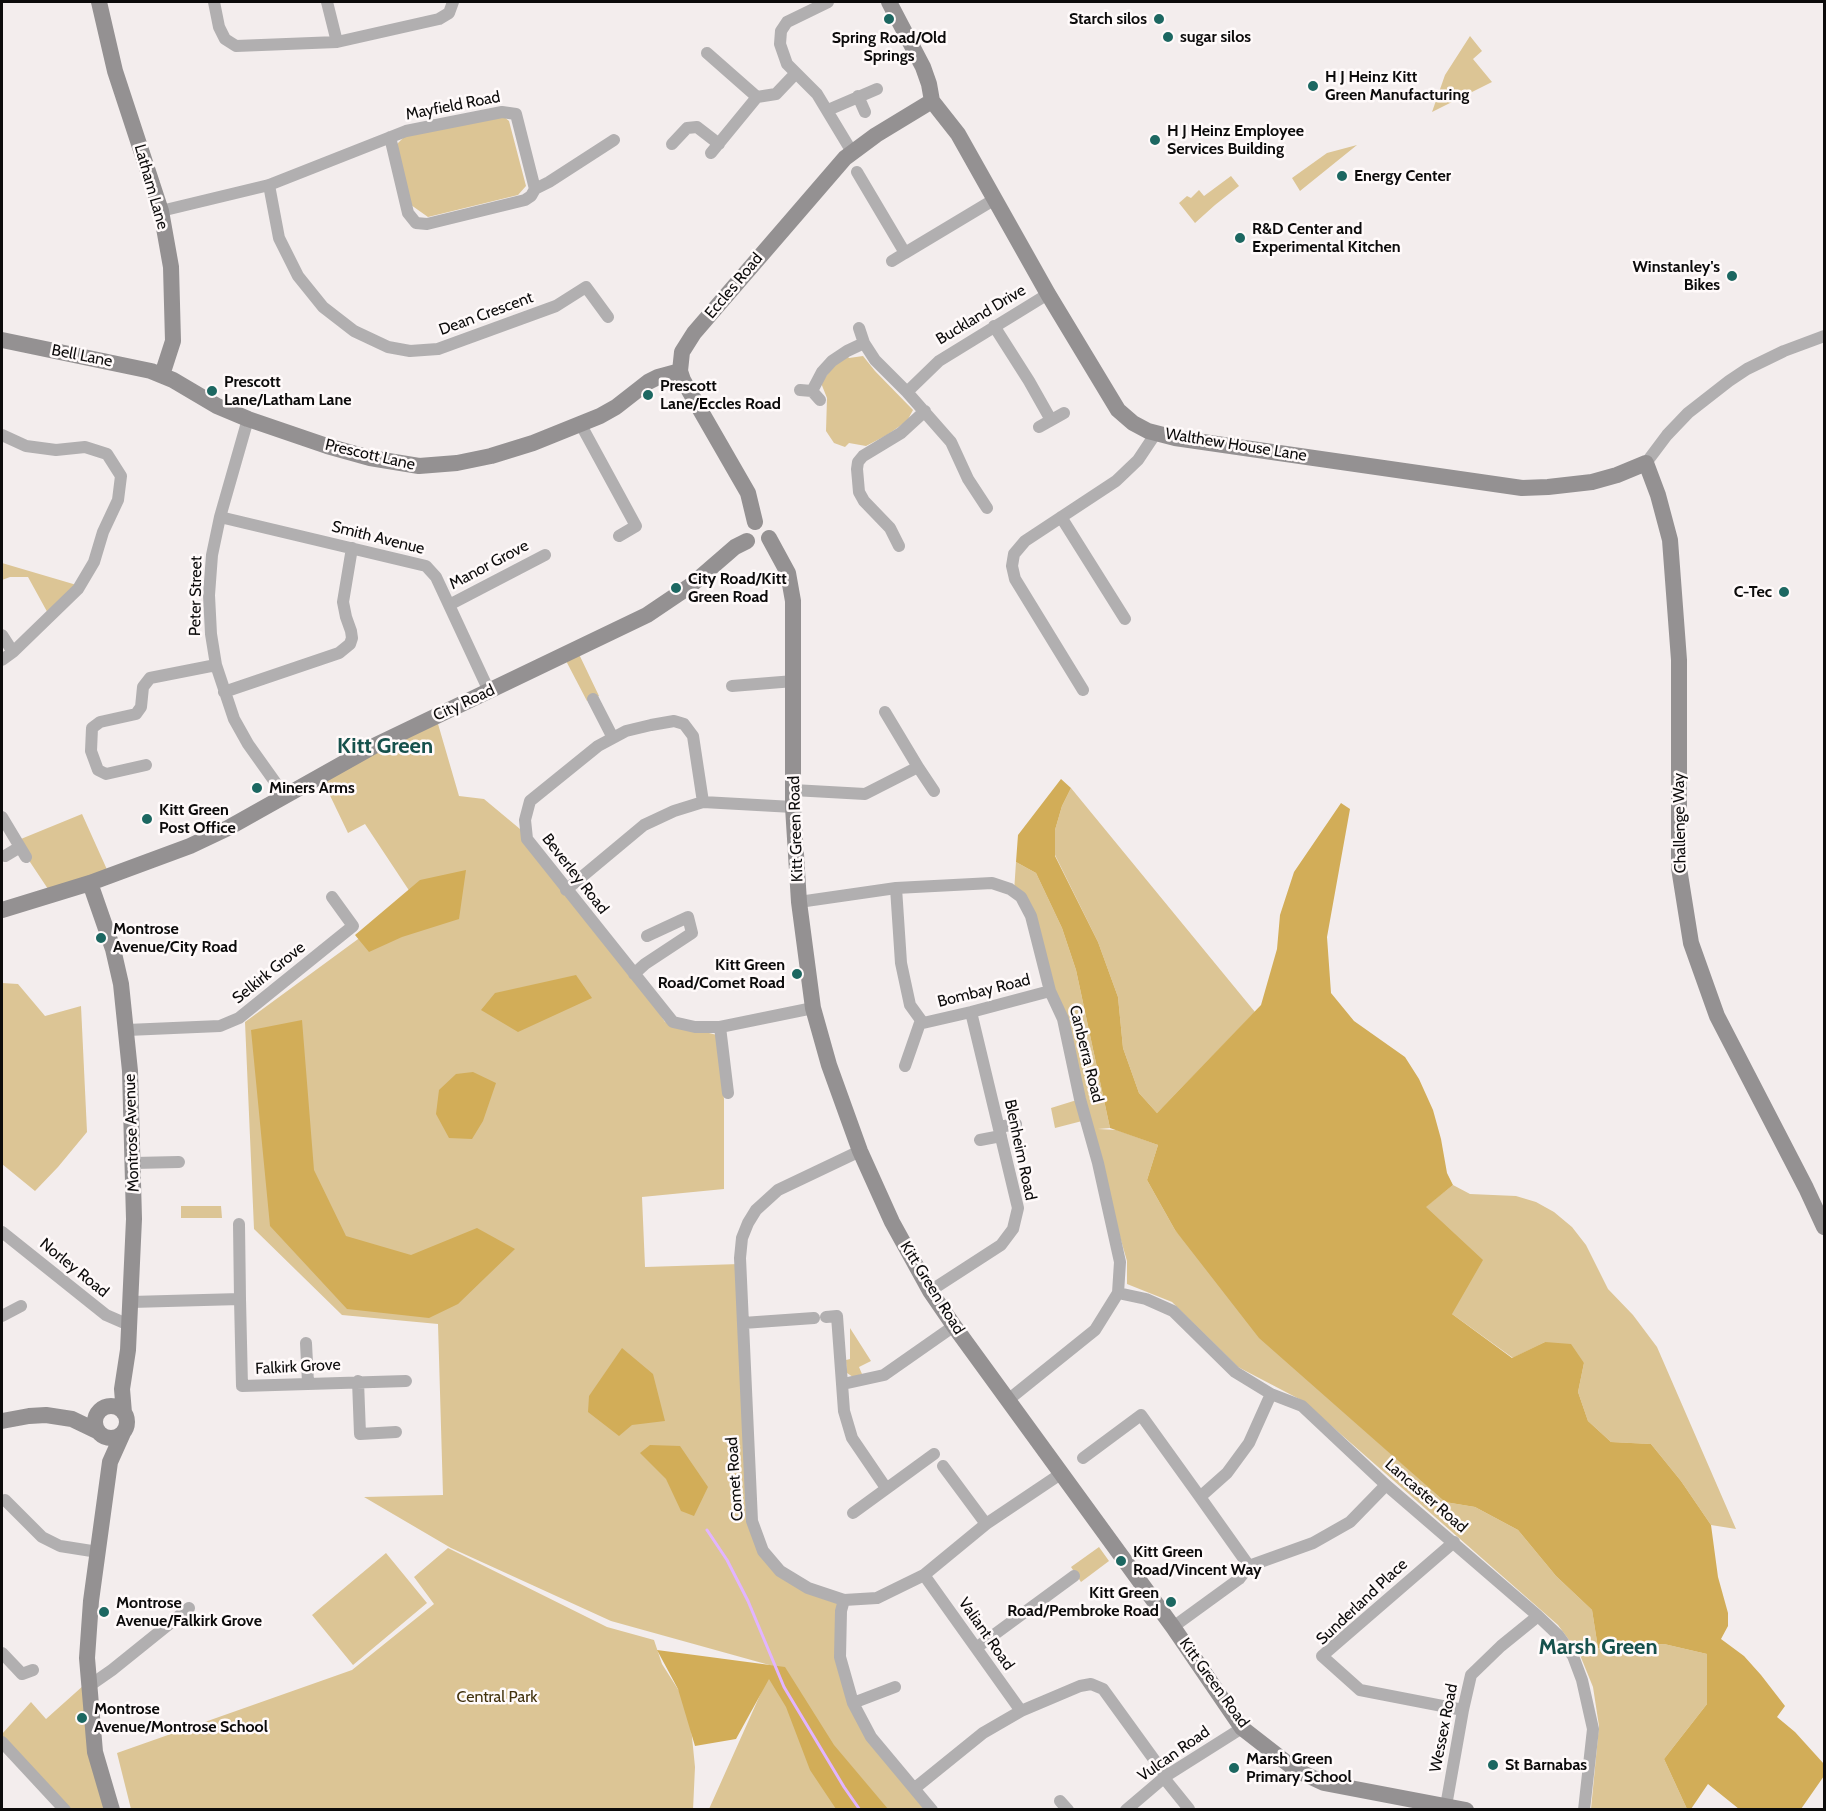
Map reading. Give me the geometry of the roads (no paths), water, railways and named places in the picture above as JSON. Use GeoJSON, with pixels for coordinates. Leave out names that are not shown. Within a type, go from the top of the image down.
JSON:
{"type":"FeatureCollection","features":[{"type":"Feature","properties":{"kind":"street","name":"Latham Lane"},"geometry":{"type":"LineString","coordinates":[[99,2],[115,71],[161,212],[171,267],[174,331],[171,350],[162,375]]}},
{"type":"Feature","properties":{"kind":"street"},"geometry":{"type":"LineString","coordinates":[[214,2],[222,33],[225,39],[236,46],[337,42],[439,19],[449,13],[453,2]]}},
{"type":"Feature","properties":{"kind":"street"},"geometry":{"type":"LineString","coordinates":[[327,2],[337,42]]}},
{"type":"Feature","properties":{"kind":"street"},"geometry":{"type":"LineString","coordinates":[[828,2],[792,18],[783,26],[779,37],[781,51],[787,64],[817,94],[852,152]]}},
{"type":"Feature","properties":{"kind":"street"},"geometry":{"type":"LineString","coordinates":[[889,2],[922,67],[929,84],[932,101]]}},
{"type":"Feature","properties":{"kind":"street"},"geometry":{"type":"LineString","coordinates":[[707,53],[757,97]]}},
{"type":"Feature","properties":{"kind":"street"},"geometry":{"type":"LineString","coordinates":[[672,144],[687,128],[697,127],[715,149],[757,97],[776,94],[796,73]]}},
{"type":"Feature","properties":{"kind":"street"},"geometry":{"type":"LineString","coordinates":[[828,110],[877,89]]}},
{"type":"Feature","properties":{"kind":"street"},"geometry":{"type":"LineString","coordinates":[[858,96],[865,112]]}},
{"type":"Feature","properties":{"kind":"street","name":"Eccles Road"},"geometry":{"type":"LineString","coordinates":[[680,371],[682,352],[694,333],[828,176],[852,152],[932,101]]}},
{"type":"Feature","properties":{"kind":"street","name":"Walthew House Lane"},"geometry":{"type":"LineString","coordinates":[[932,101],[958,134],[1048,294],[1118,410],[1133,423],[1175,438],[1522,488],[1592,482],[1646,463]]}},
{"type":"Feature","properties":{"kind":"street","name":"Mayfield Road"},"geometry":{"type":"LineString","coordinates":[[161,212],[269,185],[390,137],[429,125],[502,112],[516,114],[535,189],[525,200],[427,224],[416,223],[408,213],[390,137]]}},
{"type":"Feature","properties":{"kind":"street"},"geometry":{"type":"LineString","coordinates":[[535,189],[614,140]]}},
{"type":"Feature","properties":{"kind":"street"},"geometry":{"type":"LineString","coordinates":[[857,172],[873,187],[905,253]]}},
{"type":"Feature","properties":{"kind":"street","name":"Dean Crescent"},"geometry":{"type":"LineString","coordinates":[[269,185],[279,238],[298,276],[323,307],[354,332],[388,347],[410,351],[438,349],[556,306],[586,287],[608,317]]}},
{"type":"Feature","properties":{"kind":"street"},"geometry":{"type":"LineString","coordinates":[[892,261],[995,199]]}},
{"type":"Feature","properties":{"kind":"street","name":"Buckland Drive"},"geometry":{"type":"LineString","coordinates":[[907,392],[939,360],[1048,294]]}},
{"type":"Feature","properties":{"kind":"street"},"geometry":{"type":"LineString","coordinates":[[994,326],[1051,420]]}},
{"type":"Feature","properties":{"kind":"street"},"geometry":{"type":"LineString","coordinates":[[859,328],[864,343],[874,360],[925,411],[951,442],[968,479],[987,508]]}},
{"type":"Feature","properties":{"kind":"street"},"geometry":{"type":"LineString","coordinates":[[1646,463],[1667,435],[1688,413],[1729,381],[1766,360],[1824,336]]}},
{"type":"Feature","properties":{"kind":"street","name":"Bell Lane"},"geometry":{"type":"LineString","coordinates":[[2,340],[137,367],[162,375]]}},
{"type":"Feature","properties":{"kind":"street"},"geometry":{"type":"LineString","coordinates":[[811,394],[822,372],[832,361],[864,343]]}},
{"type":"Feature","properties":{"kind":"street"},"geometry":{"type":"LineString","coordinates":[[680,371],[686,388],[748,494],[755,522]]}},
{"type":"Feature","properties":{"kind":"street","name":"Prescott Lane"},"geometry":{"type":"LineString","coordinates":[[162,375],[217,406],[248,419],[370,458],[419,466],[457,464],[533,443],[581,425],[616,407],[648,382],[680,371]]}},
{"type":"Feature","properties":{"kind":"street"},"geometry":{"type":"LineString","coordinates":[[900,546],[890,528],[864,501],[859,492],[856,454],[901,433],[925,411]]}},
{"type":"Feature","properties":{"kind":"street"},"geometry":{"type":"LineString","coordinates":[[1040,427],[1064,413]]}},
{"type":"Feature","properties":{"kind":"street","name":"Peter Street"},"geometry":{"type":"LineString","coordinates":[[248,419],[220,517],[212,555],[209,595],[211,634],[216,665],[240,732],[285,796]]}},
{"type":"Feature","properties":{"kind":"street"},"geometry":{"type":"LineString","coordinates":[[581,425],[636,526],[619,536]]}},
{"type":"Feature","properties":{"kind":"street"},"geometry":{"type":"LineString","coordinates":[[1083,690],[1015,579],[1012,566],[1014,554],[1018,548],[1061,517],[1116,481],[1138,460],[1156,433]]}},
{"type":"Feature","properties":{"kind":"street"},"geometry":{"type":"LineString","coordinates":[[2,435],[26,446],[56,450],[85,447],[107,454],[121,476],[118,500],[103,532],[94,562],[78,589],[2,660]]}},
{"type":"Feature","properties":{"kind":"street","name":"Challenge Way"},"geometry":{"type":"LineString","coordinates":[[1646,463],[1658,495],[1670,540],[1679,660],[1679,868],[1691,943],[1717,1016],[1824,1227]]}},
{"type":"Feature","properties":{"kind":"street","name":"Smith Avenue"},"geometry":{"type":"LineString","coordinates":[[220,517],[426,566],[436,577],[489,692]]}},
{"type":"Feature","properties":{"kind":"street"},"geometry":{"type":"LineString","coordinates":[[1061,517],[1125,619]]}},
{"type":"Feature","properties":{"kind":"street"},"geometry":{"type":"LineString","coordinates":[[755,522],[766,526],[769,538],[757,547],[750,544],[745,535],[746,528],[755,522]]}},
{"type":"Feature","properties":{"kind":"street","name":"Kitt Green Road"},"geometry":{"type":"LineString","coordinates":[[769,538],[784,565],[791,584],[793,601],[793,798],[799,902],[813,1008],[829,1065],[860,1151],[892,1222],[930,1291],[954,1326],[1173,1627],[1242,1728],[1296,1770],[1324,1782],[1466,1809]]}},
{"type":"Feature","properties":{"kind":"street","name":"City Road"},"geometry":{"type":"LineString","coordinates":[[2,910],[90,883],[210,837],[374,746],[647,615],[690,585],[735,547],[747,541]]}},
{"type":"Feature","properties":{"kind":"street"},"geometry":{"type":"LineString","coordinates":[[224,692],[339,653],[350,644],[351,631],[343,602],[352,548]]}},
{"type":"Feature","properties":{"kind":"street","name":"Manor Grove"},"geometry":{"type":"LineString","coordinates":[[449,605],[545,555]]}},
{"type":"Feature","properties":{"kind":"street"},"geometry":{"type":"LineString","coordinates":[[2,635],[13,652]]}},
{"type":"Feature","properties":{"kind":"street"},"geometry":{"type":"LineString","coordinates":[[146,765],[106,774],[98,770],[91,751],[92,728],[100,722],[136,714],[141,706],[143,687],[150,678],[216,665]]}},
{"type":"Feature","properties":{"kind":"street"},"geometry":{"type":"LineString","coordinates":[[732,686],[794,681]]}},
{"type":"Feature","properties":{"kind":"street"},"geometry":{"type":"LineString","coordinates":[[593,699],[613,738]]}},
{"type":"Feature","properties":{"kind":"street"},"geometry":{"type":"LineString","coordinates":[[885,712],[934,791]]}},
{"type":"Feature","properties":{"kind":"street","name":"Beverley Road"},"geometry":{"type":"LineString","coordinates":[[703,802],[693,736],[684,723],[674,721],[651,725],[626,731],[598,746],[530,801],[525,820],[526,840],[673,1022],[695,1027],[720,1027],[813,1008]]}},
{"type":"Feature","properties":{"kind":"street"},"geometry":{"type":"LineString","coordinates":[[566,890],[644,825],[674,812],[703,802],[865,794],[918,767]]}},
{"type":"Feature","properties":{"kind":"street"},"geometry":{"type":"LineString","coordinates":[[2,817],[23,852],[5,856]]}},
{"type":"Feature","properties":{"kind":"street","name":"Montrose Avenue"},"geometry":{"type":"LineString","coordinates":[[90,883],[113,949],[121,984],[127,1030],[134,1163],[131,1302],[128,1350],[122,1389],[124,1413]]}},
{"type":"Feature","properties":{"kind":"street","name":"Canberra Road"},"geometry":{"type":"LineString","coordinates":[[799,902],[896,888],[992,883],[1010,889],[1021,897],[1031,916],[1050,991],[1063,1019],[1080,1099],[1098,1163],[1118,1293],[1095,1330],[1008,1400]]}},
{"type":"Feature","properties":{"kind":"street","name":"Bombay Road"},"geometry":{"type":"LineString","coordinates":[[896,888],[901,963],[910,1005],[923,1023],[1050,991]]}},
{"type":"Feature","properties":{"kind":"street","name":"Selkirk Grove"},"geometry":{"type":"LineString","coordinates":[[127,1030],[220,1026],[234,1022],[353,926],[332,897]]}},
{"type":"Feature","properties":{"kind":"street"},"geometry":{"type":"LineString","coordinates":[[634,974],[645,964],[692,933],[688,917],[647,936]]}},
{"type":"Feature","properties":{"kind":"street","name":"Blenheim Road"},"geometry":{"type":"LineString","coordinates":[[930,1291],[1001,1245],[1013,1229],[1018,1208],[972,1012]]}},
{"type":"Feature","properties":{"kind":"street"},"geometry":{"type":"LineString","coordinates":[[905,1066],[921,1020]]}},
{"type":"Feature","properties":{"kind":"street"},"geometry":{"type":"LineString","coordinates":[[720,1027],[728,1093]]}},
{"type":"Feature","properties":{"kind":"street"},"geometry":{"type":"LineString","coordinates":[[980,1140],[1017,1124]]}},
{"type":"Feature","properties":{"kind":"street","name":"Comet Road"},"geometry":{"type":"LineString","coordinates":[[860,1151],[777,1190],[756,1210],[742,1238],[740,1258],[753,1521],[763,1551],[780,1571],[808,1588],[844,1600],[877,1598],[924,1575],[986,1524],[1062,1473]]}},
{"type":"Feature","properties":{"kind":"street"},"geometry":{"type":"LineString","coordinates":[[134,1163],[179,1162]]}},
{"type":"Feature","properties":{"kind":"street","name":"Falkirk Grove"},"geometry":{"type":"LineString","coordinates":[[238,1224],[242,1386],[406,1381]]}},
{"type":"Feature","properties":{"kind":"street","name":"Norley Road"},"geometry":{"type":"LineString","coordinates":[[2,1232],[106,1315],[129,1325]]}},
{"type":"Feature","properties":{"kind":"street","name":"Lancaster Road"},"geometry":{"type":"LineString","coordinates":[[1118,1293],[1146,1299],[1173,1311],[1235,1372],[1271,1394],[1302,1406],[1386,1485],[1539,1616],[1558,1635],[1573,1656],[1582,1680],[1593,1729],[1584,1809]]}},
{"type":"Feature","properties":{"kind":"street"},"geometry":{"type":"LineString","coordinates":[[131,1302],[240,1299]]}},
{"type":"Feature","properties":{"kind":"street"},"geometry":{"type":"LineString","coordinates":[[2,1316],[21,1306]]}},
{"type":"Feature","properties":{"kind":"street"},"geometry":{"type":"LineString","coordinates":[[743,1323],[837,1316],[844,1411],[852,1438],[886,1488]]}},
{"type":"Feature","properties":{"kind":"street"},"geometry":{"type":"LineString","coordinates":[[843,1384],[884,1375],[954,1326]]}},
{"type":"Feature","properties":{"kind":"street"},"geometry":{"type":"LineString","coordinates":[[306,1343],[308,1383]]}},
{"type":"Feature","properties":{"kind":"street"},"geometry":{"type":"LineString","coordinates":[[358,1381],[360,1434],[396,1432]]}},
{"type":"Feature","properties":{"kind":"street"},"geometry":{"type":"LineString","coordinates":[[110,1462],[95,1422],[103,1409],[122,1389]]}},
{"type":"Feature","properties":{"kind":"street"},"geometry":{"type":"LineString","coordinates":[[1200,1497],[1227,1473],[1249,1443],[1271,1394]]}},
{"type":"Feature","properties":{"kind":"street"},"geometry":{"type":"LineString","coordinates":[[72,1419],[116,1407],[124,1413],[127,1423],[110,1462],[88,1630],[89,1686],[95,1752],[112,1809]]}},
{"type":"Feature","properties":{"kind":"street"},"geometry":{"type":"LineString","coordinates":[[2,1421],[46,1415],[72,1419],[98,1432],[103,1437],[114,1438],[123,1433]]}},
{"type":"Feature","properties":{"kind":"street"},"geometry":{"type":"LineString","coordinates":[[1083,1458],[1142,1415],[1249,1566]]}},
{"type":"Feature","properties":{"kind":"street"},"geometry":{"type":"LineString","coordinates":[[853,1513],[934,1454]]}},
{"type":"Feature","properties":{"kind":"street"},"geometry":{"type":"LineString","coordinates":[[943,1466],[986,1524]]}},
{"type":"Feature","properties":{"kind":"street"},"geometry":{"type":"LineString","coordinates":[[1173,1627],[1239,1579],[1249,1566],[1313,1542],[1350,1522],[1386,1485]]}},
{"type":"Feature","properties":{"kind":"street"},"geometry":{"type":"LineString","coordinates":[[5,1500],[42,1537],[60,1546],[98,1552]]}},
{"type":"Feature","properties":{"kind":"street","name":"Sunderland Place"},"geometry":{"type":"LineString","coordinates":[[1454,1542],[1322,1656],[1359,1690],[1462,1710]]}},
{"type":"Feature","properties":{"kind":"street","name":"Valiant Road"},"geometry":{"type":"LineString","coordinates":[[924,1575],[1021,1711]]}},
{"type":"Feature","properties":{"kind":"street"},"geometry":{"type":"LineString","coordinates":[[976,1648],[1074,1576]]}},
{"type":"Feature","properties":{"kind":"street"},"geometry":{"type":"LineString","coordinates":[[844,1600],[841,1611],[840,1657],[853,1703],[871,1737],[932,1809]]}},
{"type":"Feature","properties":{"kind":"street"},"geometry":{"type":"LineString","coordinates":[[89,1686],[189,1608]]}},
{"type":"Feature","properties":{"kind":"street","name":"Wessex Road"},"geometry":{"type":"LineString","coordinates":[[1446,1806],[1462,1710],[1471,1675],[1501,1646],[1539,1616]]}},
{"type":"Feature","properties":{"kind":"street"},"geometry":{"type":"LineString","coordinates":[[2,1653],[22,1674],[33,1670]]}},
{"type":"Feature","properties":{"kind":"street"},"geometry":{"type":"LineString","coordinates":[[915,1788],[983,1733],[1021,1711],[1080,1686],[1091,1684],[1103,1689],[1189,1809]]}},
{"type":"Feature","properties":{"kind":"street"},"geometry":{"type":"LineString","coordinates":[[853,1703],[895,1687]]}},
{"type":"Feature","properties":{"kind":"street","name":"Vulcan Road"},"geometry":{"type":"LineString","coordinates":[[1126,1809],[1166,1777],[1242,1728]]}},
{"type":"Feature","properties":{"kind":"street"},"geometry":{"type":"LineString","coordinates":[[93,1731],[106,1755],[123,1809]]}},
{"type":"Feature","properties":{"kind":"street"},"geometry":{"type":"LineString","coordinates":[[2,1742],[65,1809]]}},
{"type":"Feature","properties":{"kind":"waterway"},"geometry":{"type":"LineString","coordinates":[[707,1530],[727,1560],[748,1601],[784,1687],[860,1810]]}},
{"type":"Feature","properties":{"kind":"place","name":"Spring Road/Old Springs"},"geometry":{"type":"Point","coordinates":[889,19]}},
{"type":"Feature","properties":{"kind":"place","name":"Starch silos"},"geometry":{"type":"Point","coordinates":[1159,19]}},
{"type":"Feature","properties":{"kind":"place","name":"sugar silos"},"geometry":{"type":"Point","coordinates":[1168,37]}},
{"type":"Feature","properties":{"kind":"place","name":"H J Heinz Kitt Green Manufacturing"},"geometry":{"type":"Point","coordinates":[1313,86]}},
{"type":"Feature","properties":{"kind":"place","name":"H J Heinz Employee Services Building"},"geometry":{"type":"Point","coordinates":[1155,140]}},
{"type":"Feature","properties":{"kind":"place","name":"Energy Center"},"geometry":{"type":"Point","coordinates":[1342,176]}},
{"type":"Feature","properties":{"kind":"place","name":"R&D Center and Experimental Kitchen"},"geometry":{"type":"Point","coordinates":[1240,238]}},
{"type":"Feature","properties":{"kind":"place","name":"Winstanley's Bikes"},"geometry":{"type":"Point","coordinates":[1732,276]}},
{"type":"Feature","properties":{"kind":"place","name":"Prescott Lane/Latham Lane"},"geometry":{"type":"Point","coordinates":[212,391]}},
{"type":"Feature","properties":{"kind":"place","name":"Prescott Lane/Eccles Road"},"geometry":{"type":"Point","coordinates":[648,395]}},
{"type":"Feature","properties":{"kind":"place","name":"City Road/Kitt Green Road"},"geometry":{"type":"Point","coordinates":[676,588]}},
{"type":"Feature","properties":{"kind":"place","name":"C-Tec"},"geometry":{"type":"Point","coordinates":[1784,592]}},
{"type":"Feature","properties":{"kind":"place","name":"Miners Arms"},"geometry":{"type":"Point","coordinates":[257,788]}},
{"type":"Feature","properties":{"kind":"place","name":"Kitt Green Post Office"},"geometry":{"type":"Point","coordinates":[147,819]}},
{"type":"Feature","properties":{"kind":"place","name":"Montrose Avenue/City Road"},"geometry":{"type":"Point","coordinates":[101,938]}},
{"type":"Feature","properties":{"kind":"place","name":"Kitt Green Road/Comet Road"},"geometry":{"type":"Point","coordinates":[797,974]}},
{"type":"Feature","properties":{"kind":"place","name":"Kitt Green Road/Vincent Way"},"geometry":{"type":"Point","coordinates":[1121,1561]}},
{"type":"Feature","properties":{"kind":"place","name":"Kitt Green Road/Pembroke Road"},"geometry":{"type":"Point","coordinates":[1171,1602]}},
{"type":"Feature","properties":{"kind":"place","name":"Montrose Avenue/Falkirk Grove"},"geometry":{"type":"Point","coordinates":[104,1612]}},
{"type":"Feature","properties":{"kind":"place","name":"Montrose Avenue/Montrose School"},"geometry":{"type":"Point","coordinates":[82,1718]}},
{"type":"Feature","properties":{"kind":"place","name":"St Barnabas"},"geometry":{"type":"Point","coordinates":[1493,1765]}},
{"type":"Feature","properties":{"kind":"place","name":"Marsh Green Primary School"},"geometry":{"type":"Point","coordinates":[1234,1768]}},
{"type":"Feature","properties":{"kind":"district","name":"Kitt Green"},"geometry":{"type":"Point","coordinates":[385,747]}},
{"type":"Feature","properties":{"kind":"district","name":"Marsh Green"},"geometry":{"type":"Point","coordinates":[1598,1648]}},
{"type":"Feature","properties":{"kind":"park label","name":"Central Park"},"geometry":{"type":"Point","coordinates":[497,1697]}}]}
